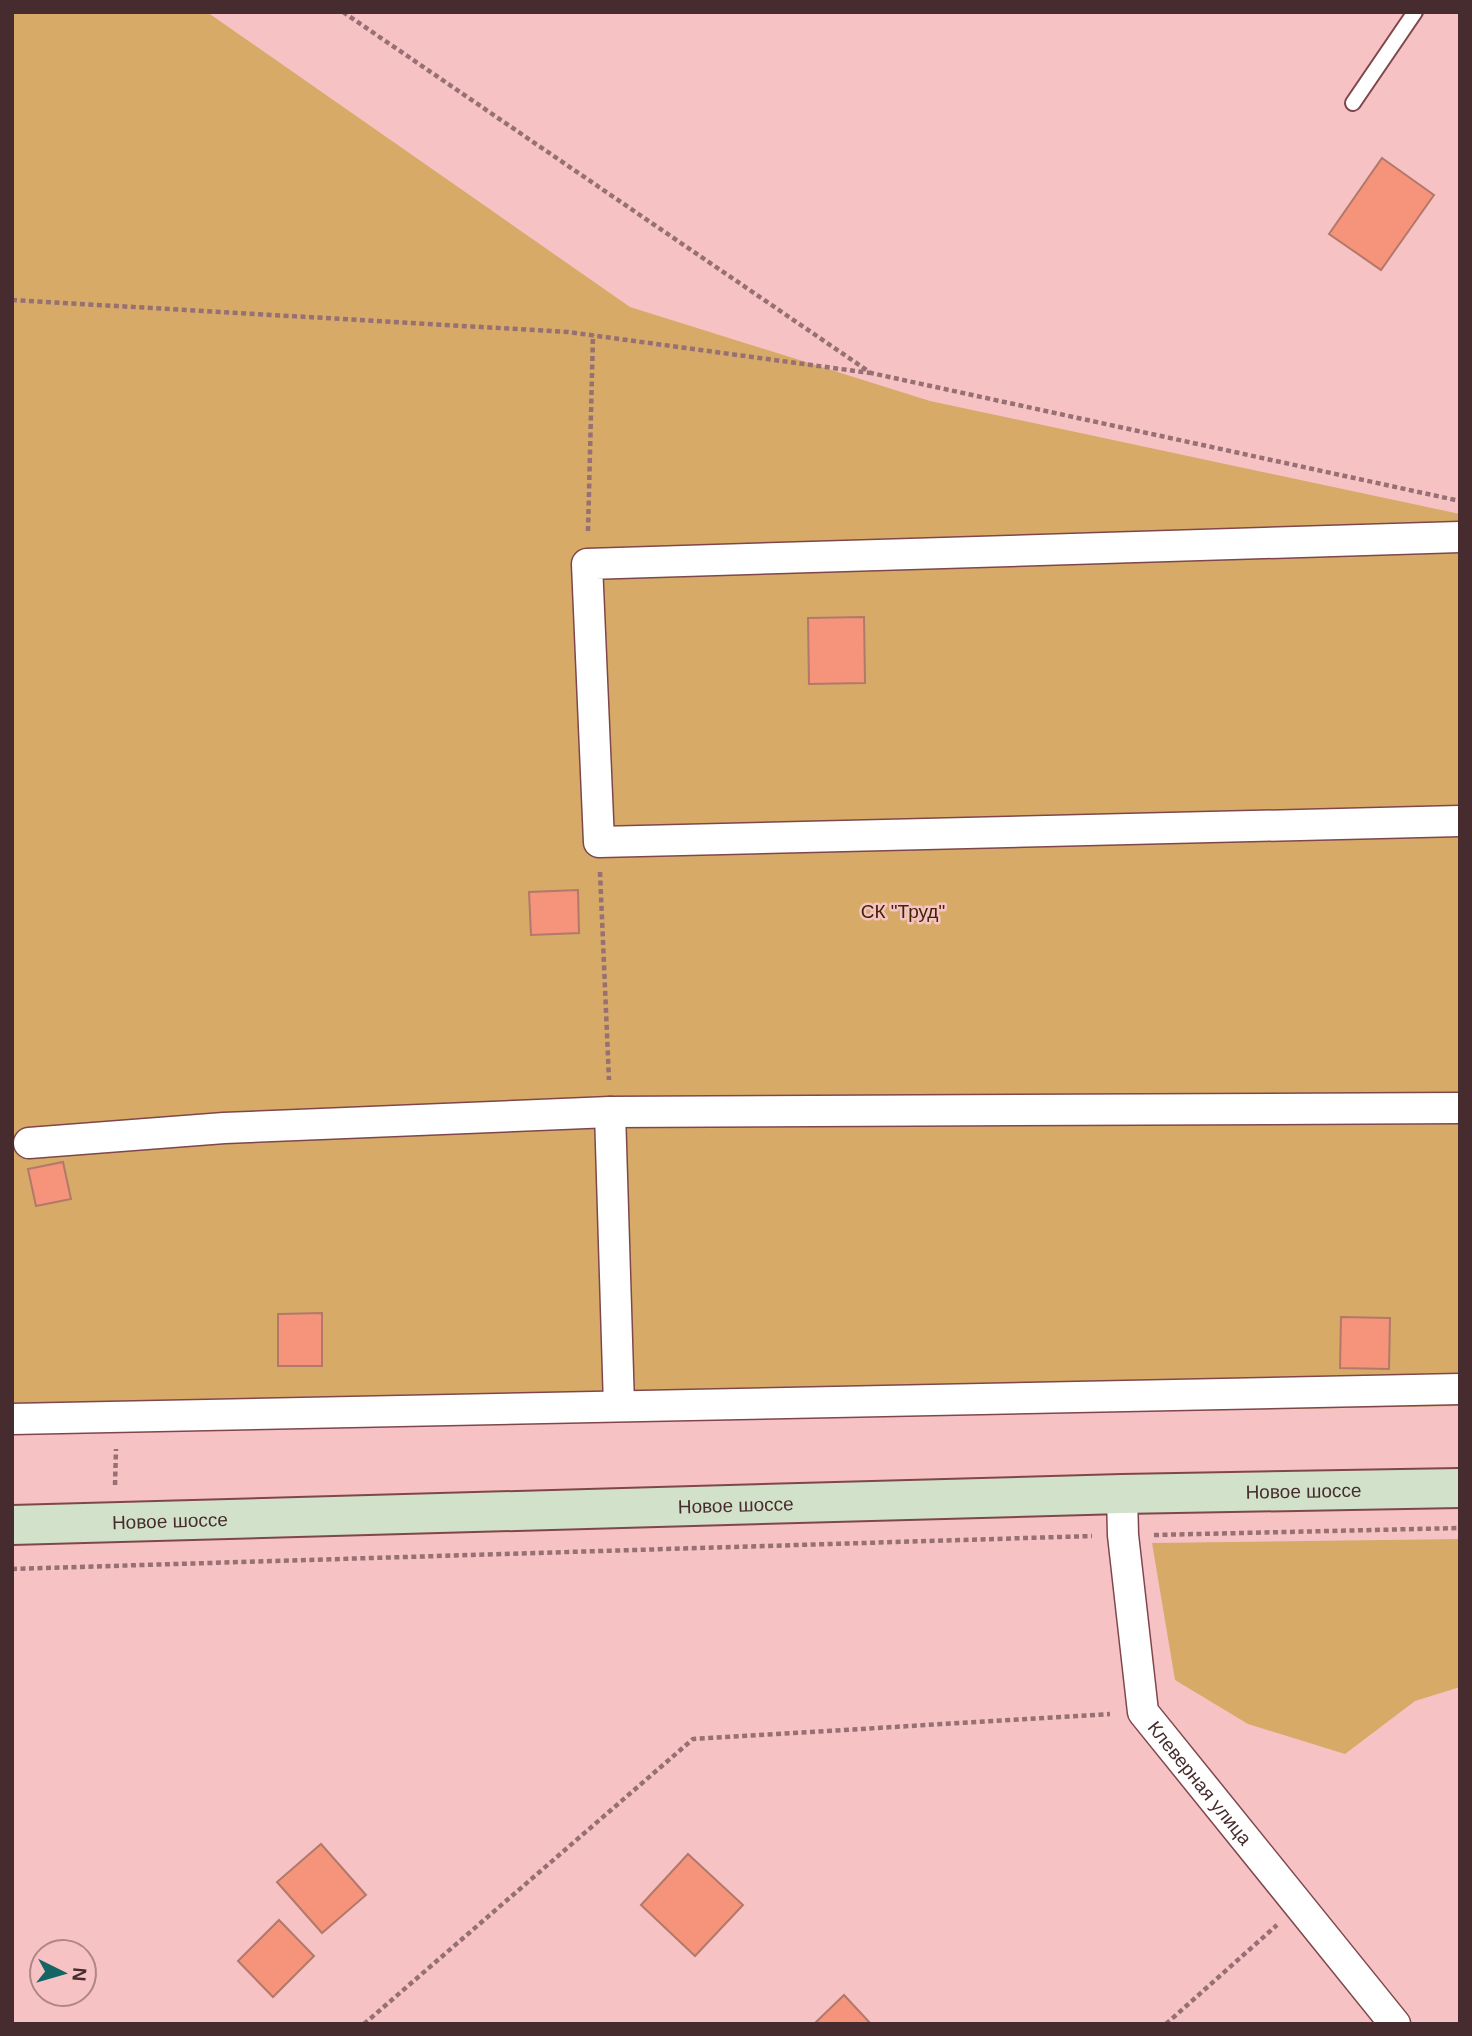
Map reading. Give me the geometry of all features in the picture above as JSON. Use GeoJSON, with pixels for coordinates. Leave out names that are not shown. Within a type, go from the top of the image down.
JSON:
{"type":"FeatureCollection","features":[{"type":"Feature","properties":{"kind":"main road","name":"Новое шоссе"},"geometry":{"type":"LineString","coordinates":[[12,1525],[1122,1494],[1460,1488]]}},
{"type":"Feature","properties":{"kind":"street"},"geometry":{"type":"LineString","coordinates":[[1460,537],[587,564],[599,842],[1460,821]]}},
{"type":"Feature","properties":{"kind":"street"},"geometry":{"type":"LineString","coordinates":[[29,1143],[224,1128],[610,1112],[1460,1108]]}},
{"type":"Feature","properties":{"kind":"street"},"geometry":{"type":"LineString","coordinates":[[610,1112],[619,1406]]}},
{"type":"Feature","properties":{"kind":"street"},"geometry":{"type":"LineString","coordinates":[[12,1419],[1460,1389]]}},
{"type":"Feature","properties":{"kind":"street","name":"Клеверная улица"},"geometry":{"type":"LineString","coordinates":[[1122,1494],[1123,1535],[1143,1712],[1395,2024]]}},
{"type":"Feature","properties":{"kind":"lane"},"geometry":{"type":"LineString","coordinates":[[1353,103],[1415,12]]}},
{"type":"Feature","properties":{"kind":"path"},"geometry":{"type":"LineString","coordinates":[[343,12],[871,373]]}},
{"type":"Feature","properties":{"kind":"path"},"geometry":{"type":"LineString","coordinates":[[12,300],[568,332],[871,373],[1460,501]]}},
{"type":"Feature","properties":{"kind":"path"},"geometry":{"type":"LineString","coordinates":[[587,564],[593,335]]}},
{"type":"Feature","properties":{"kind":"path"},"geometry":{"type":"LineString","coordinates":[[599,842],[610,1112]]}},
{"type":"Feature","properties":{"kind":"path"},"geometry":{"type":"LineString","coordinates":[[114,1490],[117,1417]]}},
{"type":"Feature","properties":{"kind":"path"},"geometry":{"type":"LineString","coordinates":[[12,1569],[1123,1535],[1460,1528]]}},
{"type":"Feature","properties":{"kind":"path"},"geometry":{"type":"LineString","coordinates":[[364,2024],[693,1739],[1143,1712]]}},
{"type":"Feature","properties":{"kind":"path"},"geometry":{"type":"LineString","coordinates":[[1166,2024],[1298,1906]]}},
{"type":"Feature","properties":{"kind":"green space","name":"СК \"Труд\""},"geometry":{"type":"Polygon","coordinates":[[[12,12],[207,12],[630,307],[930,401],[1460,514],[1460,1406],[12,1431],[12,12]]]}},
{"type":"Feature","properties":{"kind":"green space"},"geometry":{"type":"Polygon","coordinates":[[[1460,1539],[1460,1687],[1415,1701],[1345,1754],[1248,1724],[1175,1680],[1152,1543],[1460,1539]]]}},
{"type":"Feature","properties":{"kind":"building"},"geometry":{"type":"Polygon","coordinates":[[[1382,158],[1434,195],[1381,270],[1329,234],[1382,158]]]}},
{"type":"Feature","properties":{"kind":"building"},"geometry":{"type":"Polygon","coordinates":[[[864,617],[865,683],[809,684],[808,618],[864,617]]]}},
{"type":"Feature","properties":{"kind":"building"},"geometry":{"type":"Polygon","coordinates":[[[578,890],[579,933],[531,935],[529,892],[578,890]]]}},
{"type":"Feature","properties":{"kind":"building"},"geometry":{"type":"Polygon","coordinates":[[[63,1162],[71,1199],[36,1206],[28,1169],[63,1162]]]}},
{"type":"Feature","properties":{"kind":"building"},"geometry":{"type":"Polygon","coordinates":[[[322,1313],[322,1366],[278,1366],[278,1314],[322,1313]]]}},
{"type":"Feature","properties":{"kind":"building"},"geometry":{"type":"Polygon","coordinates":[[[1341,1317],[1390,1318],[1389,1369],[1340,1368],[1341,1317]]]}},
{"type":"Feature","properties":{"kind":"building"},"geometry":{"type":"Polygon","coordinates":[[[321,1844],[366,1895],[322,1933],[277,1882],[321,1844]]]}},
{"type":"Feature","properties":{"kind":"building"},"geometry":{"type":"Polygon","coordinates":[[[688,1854],[743,1905],[695,1956],[641,1905],[688,1854]]]}},
{"type":"Feature","properties":{"kind":"building"},"geometry":{"type":"Polygon","coordinates":[[[279,1920],[314,1956],[273,1997],[238,1961],[279,1920]]]}},
{"type":"Feature","properties":{"kind":"building"},"geometry":{"type":"Polygon","coordinates":[[[844,1995],[871,2024],[814,2024],[844,1995]]]}}]}
